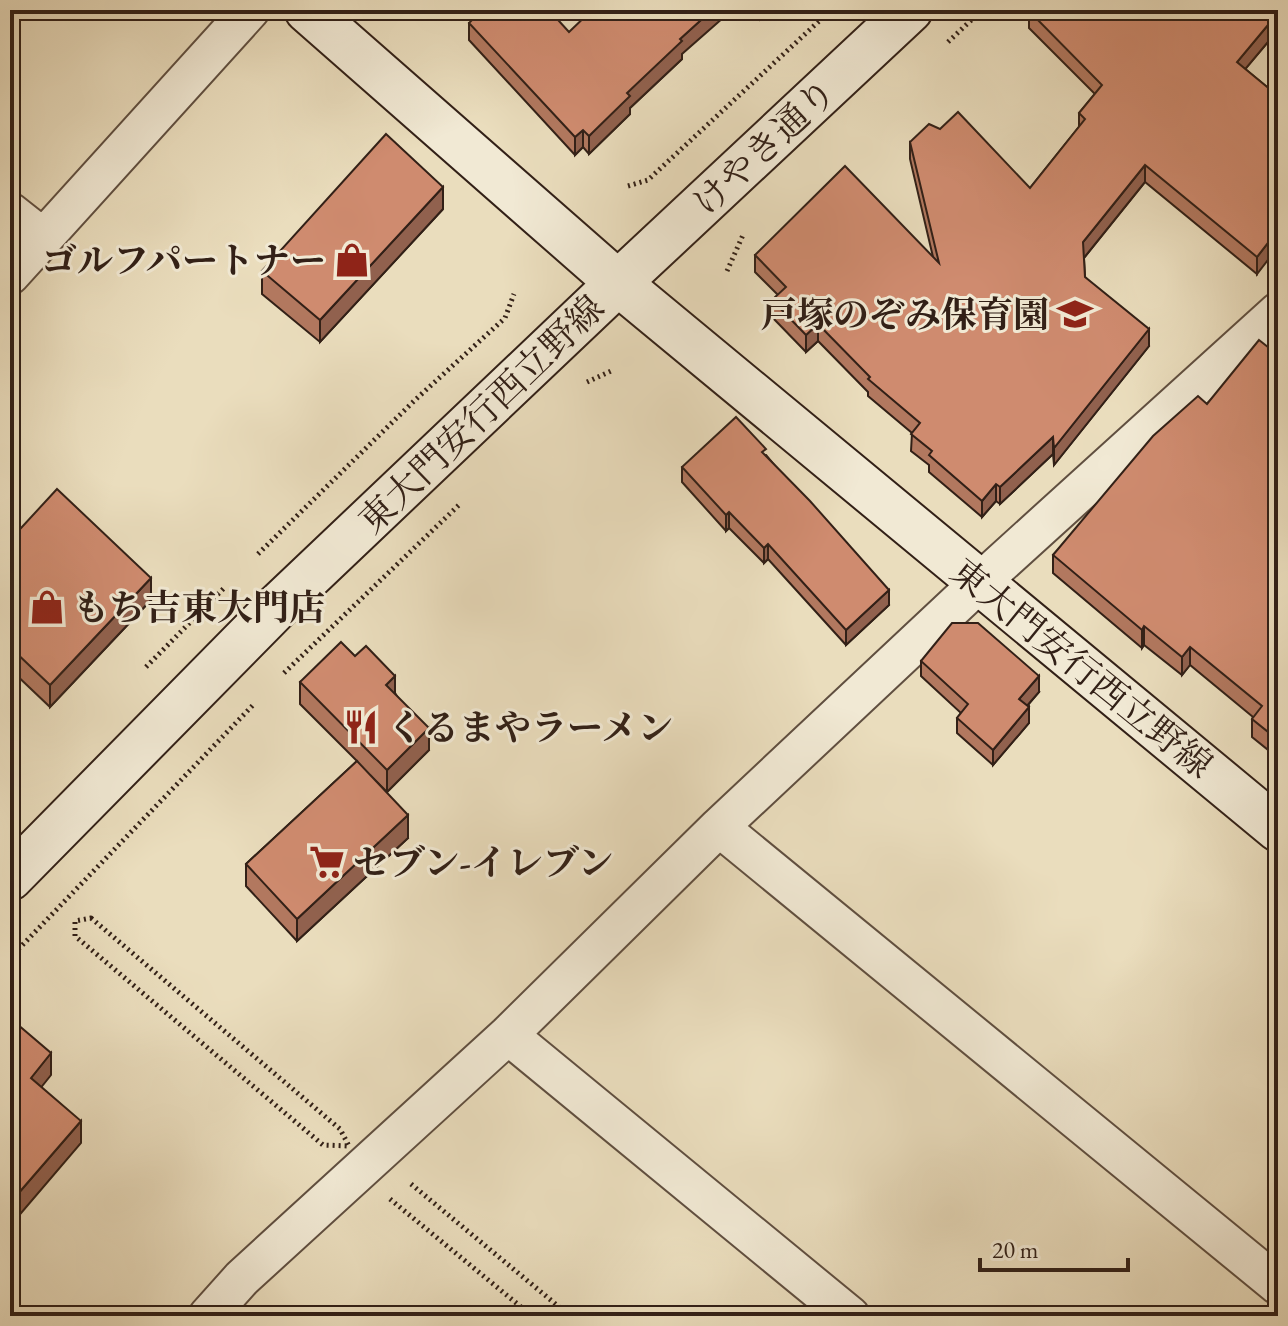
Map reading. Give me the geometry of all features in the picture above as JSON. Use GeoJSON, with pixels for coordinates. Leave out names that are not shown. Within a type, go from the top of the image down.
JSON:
{"type":"FeatureCollection","features":[{"type":"Feature","properties":{"kind":"main road","name":"けやき通り"},"geometry":{"type":"LineString","coordinates":[[618,283],[910,10]]}},
{"type":"Feature","properties":{"kind":"main road"},"geometry":{"type":"LineString","coordinates":[[320,14],[618,283]]}},
{"type":"Feature","properties":{"kind":"main road","name":"東大門安行西立野線"},"geometry":{"type":"LineString","coordinates":[[10,878],[278,606],[618,283],[978,584],[1278,829]]}},
{"type":"Feature","properties":{"kind":"street"},"geometry":{"type":"LineString","coordinates":[[10,275],[250,10]]}},
{"type":"Feature","properties":{"kind":"street"},"geometry":{"type":"LineString","coordinates":[[10,212],[43,238]]}},
{"type":"Feature","properties":{"kind":"street"},"geometry":{"type":"LineString","coordinates":[[208,1316],[242,1278],[508,1035],[719,827],[978,584],[1278,312]]}},
{"type":"Feature","properties":{"kind":"street"},"geometry":{"type":"LineString","coordinates":[[719,827],[1278,1285]]}},
{"type":"Feature","properties":{"kind":"street"},"geometry":{"type":"LineString","coordinates":[[508,1035],[850,1316]]}},
{"type":"Feature","properties":{"kind":"path"},"geometry":{"type":"LineString","coordinates":[[628,186],[648,180],[831,10]]}},
{"type":"Feature","properties":{"kind":"path"},"geometry":{"type":"LineString","coordinates":[[578,391],[589,380],[611,371]]}},
{"type":"Feature","properties":{"kind":"path"},"geometry":{"type":"LineString","coordinates":[[279,678],[463,501]]}},
{"type":"Feature","properties":{"kind":"path"},"geometry":{"type":"LineString","coordinates":[[10,958],[257,701]]}},
{"type":"Feature","properties":{"kind":"path"},"geometry":{"type":"LineString","coordinates":[[91,918],[340,1129],[349,1146],[323,1145],[75,936],[75,921],[91,918]]}},
{"type":"Feature","properties":{"kind":"path"},"geometry":{"type":"LineString","coordinates":[[404,1179],[570,1316]]}},
{"type":"Feature","properties":{"kind":"path"},"geometry":{"type":"LineString","coordinates":[[387,1196],[532,1316]]}},
{"type":"Feature","properties":{"kind":"building"},"geometry":{"type":"Polygon","coordinates":[[[482,10],[549,10],[569,32],[592,10],[712,10],[627,93],[630,96],[589,136],[583,130],[575,137],[469,23],[482,10]]]}},
{"type":"Feature","properties":{"kind":"building"},"geometry":{"type":"Polygon","coordinates":[[[1030,10],[1278,10],[1237,62],[1278,96],[1278,230],[1257,257],[1145,165],[1083,242],[1085,277],[1149,329],[1054,448],[1053,437],[1000,487],[996,484],[982,501],[929,455],[932,451],[911,434],[920,423],[868,379],[870,377],[818,324],[806,335],[772,300],[786,287],[755,255],[845,166],[939,263],[910,142],[929,124],[940,129],[958,112],[1030,188],[1085,119],[1079,113],[1102,85],[1030,10]]]}},
{"type":"Feature","properties":{"kind":"building"},"geometry":{"type":"Polygon","coordinates":[[[386,134],[443,187],[320,320],[262,271],[386,134]]]}},
{"type":"Feature","properties":{"kind":"building"},"geometry":{"type":"Polygon","coordinates":[[[1259,340],[1278,355],[1278,740],[1252,719],[1262,706],[1190,647],[1182,657],[1144,626],[1142,630],[1053,555],[1153,436],[1198,396],[1207,404],[1259,340]]]}},
{"type":"Feature","properties":{"kind":"building"},"geometry":{"type":"Polygon","coordinates":[[[736,417],[766,449],[762,452],[889,590],[846,630],[768,544],[764,548],[729,512],[726,515],[682,467],[736,417]]]}},
{"type":"Feature","properties":{"kind":"building"},"geometry":{"type":"Polygon","coordinates":[[[57,489],[151,578],[50,685],[10,647],[10,540],[57,489]]]}},
{"type":"Feature","properties":{"kind":"building"},"geometry":{"type":"Polygon","coordinates":[[[952,623],[978,623],[1039,676],[1019,699],[1029,707],[993,750],[957,718],[968,704],[921,661],[952,623]]]}},
{"type":"Feature","properties":{"kind":"building"},"geometry":{"type":"Polygon","coordinates":[[[341,642],[355,656],[366,646],[395,676],[386,685],[429,728],[387,770],[300,682],[341,642]]]}},
{"type":"Feature","properties":{"kind":"building","name":"セブン-イレブン"},"geometry":{"type":"Polygon","coordinates":[[[357,761],[408,815],[297,919],[246,864],[357,761]]]}},
{"type":"Feature","properties":{"kind":"building"},"geometry":{"type":"Polygon","coordinates":[[[10,1018],[51,1053],[31,1078],[81,1121],[10,1203],[10,1018]]]}},
{"type":"Feature","properties":{"kind":"place","name":"ゴルフパートナー"},"geometry":{"type":"Point","coordinates":[352,260]}},
{"type":"Feature","properties":{"kind":"place","name":"戸塚のぞみ保育園"},"geometry":{"type":"Point","coordinates":[1075,314]}},
{"type":"Feature","properties":{"kind":"place","name":"もち吉東大門店"},"geometry":{"type":"Point","coordinates":[47,607]}},
{"type":"Feature","properties":{"kind":"place","name":"くるまやラーメン"},"geometry":{"type":"Point","coordinates":[361,727]}},
{"type":"Feature","properties":{"kind":"place","name":"セブン-イレブン"},"geometry":{"type":"Point","coordinates":[327,862]}}]}
